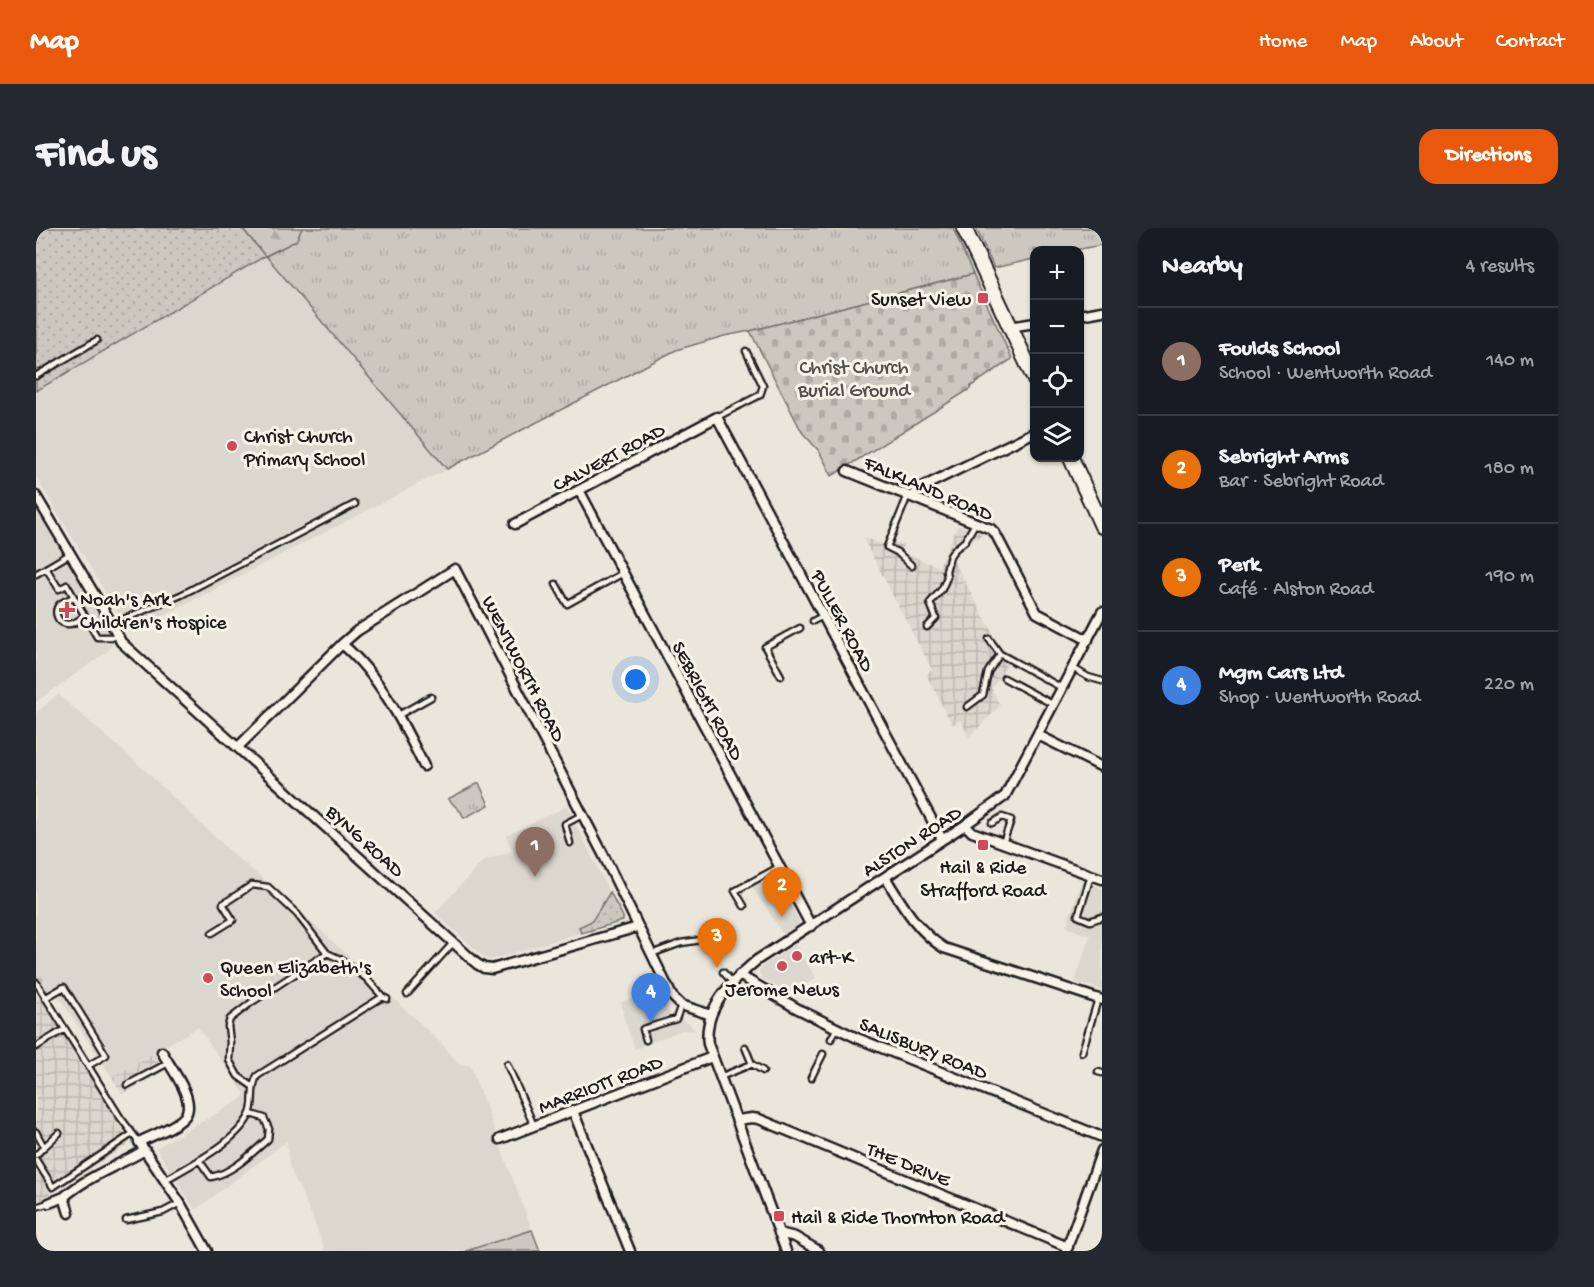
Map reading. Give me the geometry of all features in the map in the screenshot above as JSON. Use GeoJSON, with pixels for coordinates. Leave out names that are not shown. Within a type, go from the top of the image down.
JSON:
{"type":"FeatureCollection","features":[{"type":"Feature","properties":{"kind":"main road"},"geometry":{"type":"LineString","coordinates":[[964,228],[1030,370]]}},
{"type":"Feature","properties":{"kind":"main road"},"geometry":{"type":"LineString","coordinates":[[1073,462],[1102,526]]}},
{"type":"Feature","properties":{"kind":"street"},"geometry":{"type":"LineString","coordinates":[[1084,314],[1102,311]]}},
{"type":"Feature","properties":{"kind":"street"},"geometry":{"type":"LineString","coordinates":[[1009,327],[1030,323]]}},
{"type":"Feature","properties":{"kind":"street","name":"CALVERT ROAD"},"geometry":{"type":"LineString","coordinates":[[515,524],[717,417]]}},
{"type":"Feature","properties":{"kind":"street","name":"PULLER ROAD"},"geometry":{"type":"LineString","coordinates":[[717,417],[942,839]]}},
{"type":"Feature","properties":{"kind":"street"},"geometry":{"type":"LineString","coordinates":[[911,496],[918,489],[1030,434]]}},
{"type":"Feature","properties":{"kind":"street","name":"FALKLAND ROAD"},"geometry":{"type":"LineString","coordinates":[[847,471],[976,522],[995,533],[1037,613],[1088,640]]}},
{"type":"Feature","properties":{"kind":"street","name":"SEBRIGHT ROAD"},"geometry":{"type":"LineString","coordinates":[[579,490],[811,926]]}},
{"type":"Feature","properties":{"kind":"street","name":"BYNG ROAD"},"geometry":{"type":"LineString","coordinates":[[36,496],[121,642],[477,964],[492,969],[638,927]]}},
{"type":"Feature","properties":{"kind":"street","name":"WENTWORTH ROAD"},"geometry":{"type":"LineString","coordinates":[[238,747],[357,631],[455,569],[672,996],[681,1005]]}},
{"type":"Feature","properties":{"kind":"street","name":"ALSTON ROAD"},"geometry":{"type":"LineString","coordinates":[[786,1251],[712,1057],[707,1039],[711,1015],[732,982],[757,960],[1005,796],[1102,612]]}},
{"type":"Feature","properties":{"kind":"street"},"geometry":{"type":"LineString","coordinates":[[342,644],[370,674],[397,716],[424,766]]}},
{"type":"Feature","properties":{"kind":"street"},"geometry":{"type":"LineString","coordinates":[[1038,735],[1102,767]]}},
{"type":"Feature","properties":{"kind":"street"},"geometry":{"type":"LineString","coordinates":[[964,825],[972,832],[1102,879]]}},
{"type":"Feature","properties":{"kind":"street"},"geometry":{"type":"LineString","coordinates":[[885,877],[917,926],[931,940],[944,948],[1100,999]]}},
{"type":"Feature","properties":{"kind":"street","name":"SALISBURY ROAD"},"geometry":{"type":"LineString","coordinates":[[740,975],[857,1038],[1102,1137]]}},
{"type":"Feature","properties":{"kind":"street"},"geometry":{"type":"LineString","coordinates":[[681,1005],[711,1015]]}},
{"type":"Feature","properties":{"kind":"street"},"geometry":{"type":"LineString","coordinates":[[162,1052],[187,1095],[188,1111],[179,1122],[139,1142],[180,1203],[207,1251]]}},
{"type":"Feature","properties":{"kind":"street","name":"MARRIOTT ROAD"},"geometry":{"type":"LineString","coordinates":[[500,1139],[712,1057]]}},
{"type":"Feature","properties":{"kind":"street"},"geometry":{"type":"LineString","coordinates":[[573,1111],[630,1251]]}},
{"type":"Feature","properties":{"kind":"street","name":"THE DRIVE"},"geometry":{"type":"LineString","coordinates":[[737,1120],[759,1119],[1067,1249]]}},
{"type":"Feature","properties":{"kind":"street"},"geometry":{"type":"LineString","coordinates":[[49,1203],[64,1197],[97,1174],[145,1150]]}},
{"type":"Feature","properties":{"kind":"street"},"geometry":{"type":"LineString","coordinates":[[1067,1249],[1102,1150]]}},
{"type":"Feature","properties":{"kind":"street"},"geometry":{"type":"LineString","coordinates":[[64,1197],[69,1213]]}},
{"type":"Feature","properties":{"kind":"street"},"geometry":{"type":"LineString","coordinates":[[779,1233],[795,1237],[819,1251]]}},
{"type":"Feature","properties":{"kind":"lane"},"geometry":{"type":"LineString","coordinates":[[36,376],[97,340]]}},
{"type":"Feature","properties":{"kind":"lane"},"geometry":{"type":"LineString","coordinates":[[717,417],[760,395],[763,386],[746,351]]}},
{"type":"Feature","properties":{"kind":"lane"},"geometry":{"type":"LineString","coordinates":[[911,496],[887,547],[897,552],[912,566]]}},
{"type":"Feature","properties":{"kind":"lane"},"geometry":{"type":"LineString","coordinates":[[112,624],[181,595],[355,504]]}},
{"type":"Feature","properties":{"kind":"lane"},"geometry":{"type":"LineString","coordinates":[[927,627],[936,618],[930,603],[942,589],[947,577],[950,556],[965,541],[976,522]]}},
{"type":"Feature","properties":{"kind":"lane"},"geometry":{"type":"LineString","coordinates":[[36,573],[70,554]]}},
{"type":"Feature","properties":{"kind":"lane"},"geometry":{"type":"LineString","coordinates":[[46,568],[59,589],[67,585],[97,637],[118,637]]}},
{"type":"Feature","properties":{"kind":"lane"},"geometry":{"type":"LineString","coordinates":[[556,584],[567,604],[623,573]]}},
{"type":"Feature","properties":{"kind":"lane"},"geometry":{"type":"LineString","coordinates":[[74,597],[61,604],[57,616],[61,622],[70,624],[85,616]]}},
{"type":"Feature","properties":{"kind":"lane"},"geometry":{"type":"LineString","coordinates":[[813,621],[823,616]]}},
{"type":"Feature","properties":{"kind":"lane"},"geometry":{"type":"LineString","coordinates":[[781,676],[765,647],[800,628]]}},
{"type":"Feature","properties":{"kind":"lane"},"geometry":{"type":"LineString","coordinates":[[989,639],[1000,654],[1062,688]]}},
{"type":"Feature","properties":{"kind":"lane"},"geometry":{"type":"LineString","coordinates":[[967,707],[983,695],[988,672],[1000,654]]}},
{"type":"Feature","properties":{"kind":"lane"},"geometry":{"type":"LineString","coordinates":[[1073,668],[1088,677],[1102,681]]}},
{"type":"Feature","properties":{"kind":"lane"},"geometry":{"type":"LineString","coordinates":[[1004,678],[1054,705]]}},
{"type":"Feature","properties":{"kind":"lane"},"geometry":{"type":"LineString","coordinates":[[397,716],[431,697]]}},
{"type":"Feature","properties":{"kind":"lane"},"geometry":{"type":"LineString","coordinates":[[570,843],[565,824],[582,815]]}},
{"type":"Feature","properties":{"kind":"lane"},"geometry":{"type":"LineString","coordinates":[[992,823],[1002,817],[1011,820],[1003,843]]}},
{"type":"Feature","properties":{"kind":"lane"},"geometry":{"type":"LineString","coordinates":[[744,906],[735,891],[779,867]]}},
{"type":"Feature","properties":{"kind":"lane"},"geometry":{"type":"LineString","coordinates":[[1091,876],[1078,916],[1090,921],[1102,917]]}},
{"type":"Feature","properties":{"kind":"lane"},"geometry":{"type":"LineString","coordinates":[[165,1180],[199,1160],[237,1131],[251,1114],[252,1086],[257,1076],[385,998],[366,978],[340,959],[327,953],[297,914],[267,887],[252,885],[223,904],[233,920],[212,933]]}},
{"type":"Feature","properties":{"kind":"lane"},"geometry":{"type":"LineString","coordinates":[[651,954],[681,943],[701,940],[709,948]]}},
{"type":"Feature","properties":{"kind":"lane"},"geometry":{"type":"LineString","coordinates":[[407,994],[454,943]]}},
{"type":"Feature","properties":{"kind":"lane"},"geometry":{"type":"LineString","coordinates":[[252,1086],[238,1076],[228,1060],[230,1019],[327,953]]}},
{"type":"Feature","properties":{"kind":"lane"},"geometry":{"type":"LineString","coordinates":[[723,972],[732,982]]}},
{"type":"Feature","properties":{"kind":"lane"},"geometry":{"type":"LineString","coordinates":[[36,982],[139,1142]]}},
{"type":"Feature","properties":{"kind":"lane"},"geometry":{"type":"LineString","coordinates":[[45,998],[64,987],[106,1055],[88,1066]]}},
{"type":"Feature","properties":{"kind":"lane"},"geometry":{"type":"LineString","coordinates":[[1082,1052],[1100,999]]}},
{"type":"Feature","properties":{"kind":"lane"},"geometry":{"type":"LineString","coordinates":[[646,1040],[643,1029],[676,1019],[681,1005]]}},
{"type":"Feature","properties":{"kind":"lane"},"geometry":{"type":"LineString","coordinates":[[831,1039],[837,1028]]}},
{"type":"Feature","properties":{"kind":"lane"},"geometry":{"type":"LineString","coordinates":[[36,1047],[65,1029]]}},
{"type":"Feature","properties":{"kind":"lane"},"geometry":{"type":"LineString","coordinates":[[745,1047],[752,1064],[764,1071]]}},
{"type":"Feature","properties":{"kind":"lane"},"geometry":{"type":"LineString","coordinates":[[811,1078],[823,1054]]}},
{"type":"Feature","properties":{"kind":"lane"},"geometry":{"type":"LineString","coordinates":[[127,1085],[168,1063]]}},
{"type":"Feature","properties":{"kind":"lane"},"geometry":{"type":"LineString","coordinates":[[507,1064],[534,1126]]}},
{"type":"Feature","properties":{"kind":"lane"},"geometry":{"type":"LineString","coordinates":[[720,1077],[752,1064]]}},
{"type":"Feature","properties":{"kind":"lane"},"geometry":{"type":"LineString","coordinates":[[199,1160],[212,1177],[220,1175],[238,1164],[268,1139],[269,1129],[264,1118],[251,1114]]}},
{"type":"Feature","properties":{"kind":"lane"},"geometry":{"type":"LineString","coordinates":[[36,1132],[44,1147]]}},
{"type":"Feature","properties":{"kind":"lane"},"geometry":{"type":"LineString","coordinates":[[36,1155],[59,1132]]}},
{"type":"Feature","properties":{"kind":"lane"},"geometry":{"type":"LineString","coordinates":[[36,1160],[53,1187],[132,1134]]}},
{"type":"Feature","properties":{"kind":"lane"},"geometry":{"type":"LineString","coordinates":[[36,1206],[49,1203]]}},
{"type":"Feature","properties":{"kind":"lane"},"geometry":{"type":"LineString","coordinates":[[126,1220],[163,1212],[180,1203]]}},
{"type":"Feature","properties":{"kind":"shaded area","name":"Christ Church Primary School"},"geometry":{"type":"Polygon","coordinates":[[[265,256],[447,469],[130,633],[36,477],[36,391],[265,256]]]}},
{"type":"Feature","properties":{"kind":"shaded area"},"geometry":{"type":"Polygon","coordinates":[[[902,501],[908,504],[893,541],[903,545],[901,552],[939,567],[958,525],[982,534],[952,558],[1001,648],[1057,680],[1054,686],[1009,661],[992,689],[1000,706],[969,737],[961,720],[952,725],[926,674],[932,670],[864,540],[866,538],[884,545],[902,501]]]}},
{"type":"Feature","properties":{"kind":"shaded area","name":"Noah's Ark Children's Hospice"},"geometry":{"type":"Polygon","coordinates":[[[36,505],[111,631],[113,644],[107,652],[36,702],[36,505]]]}},
{"type":"Feature","properties":{"kind":"shaded area","name":"Queen Elizabeth's School"},"geometry":{"type":"Polygon","coordinates":[[[58,694],[138,764],[236,857],[282,894],[439,1041],[460,1065],[470,1065],[532,1230],[466,1251],[325,1251],[313,1218],[289,1166],[287,1141],[195,1210],[156,1148],[240,1100],[245,1094],[198,1027],[112,1077],[52,986],[36,971],[36,713],[58,694]]]}},
{"type":"Feature","properties":{"kind":"shaded area"},"geometry":{"type":"Polygon","coordinates":[[[567,806],[623,920],[490,960],[486,959],[435,913],[484,860],[513,851],[506,836],[567,806]]]}},
{"type":"Feature","properties":{"kind":"shaded area"},"geometry":{"type":"Polygon","coordinates":[[[774,873],[799,921],[799,924],[783,934],[751,885],[774,873]]]}},
{"type":"Feature","properties":{"kind":"shaded area"},"geometry":{"type":"Polygon","coordinates":[[[1082,880],[1102,888],[1102,990],[1075,982],[1090,936],[1066,927],[1082,880]]]}},
{"type":"Feature","properties":{"kind":"shaded area"},"geometry":{"type":"Polygon","coordinates":[[[795,945],[816,978],[792,995],[762,978],[759,971],[795,945]]]}},
{"type":"Feature","properties":{"kind":"shaded area"},"geometry":{"type":"Polygon","coordinates":[[[36,971],[52,986],[42,997],[131,1143],[48,1195],[51,1207],[36,1210],[36,971]]]}},
{"type":"Feature","properties":{"kind":"shaded area"},"geometry":{"type":"Polygon","coordinates":[[[658,990],[671,1016],[689,1023],[695,1031],[683,1030],[635,1049],[622,1013],[624,1012],[621,1002],[658,990]]]}},
{"type":"Feature","properties":{"kind":"shaded area"},"geometry":{"type":"Polygon","coordinates":[[[154,1053],[164,1071],[122,1094],[112,1077],[154,1053]]]}},
{"type":"Feature","properties":{"kind":"green space"},"geometry":{"type":"Polygon","coordinates":[[[36,228],[242,228],[265,256],[36,391],[36,228]]]}},
{"type":"Feature","properties":{"kind":"green space"},"geometry":{"type":"Polygon","coordinates":[[[242,228],[302,228],[296,241],[265,256],[242,228]]]}},
{"type":"Feature","properties":{"kind":"green space"},"geometry":{"type":"Polygon","coordinates":[[[302,228],[953,228],[973,274],[676,350],[447,469],[266,256],[295,241],[302,228]]]}},
{"type":"Feature","properties":{"kind":"green space"},"geometry":{"type":"Polygon","coordinates":[[[976,228],[1102,228],[1102,245],[1084,248],[1084,246],[1030,246],[1030,260],[994,268],[976,228]]]}},
{"type":"Feature","properties":{"kind":"green space","name":"Christ Church Burial Ground"},"geometry":{"type":"Polygon","coordinates":[[[973,274],[1012,359],[971,386],[970,389],[832,476],[819,451],[802,432],[750,331],[973,274]]]}},
{"type":"Feature","properties":{"kind":"green space"},"geometry":{"type":"Polygon","coordinates":[[[479,783],[489,805],[464,818],[448,799],[479,783]]]}},
{"type":"Feature","properties":{"kind":"green space"},"geometry":{"type":"Polygon","coordinates":[[[610,892],[623,921],[581,933],[579,927],[592,921],[610,892]]]}},
{"type":"Feature","properties":{"kind":"green space"},"geometry":{"type":"Polygon","coordinates":[[[532,1230],[540,1251],[466,1251],[532,1230]]]}},
{"type":"Feature","properties":{"kind":"place","name":"Sunset View"},"geometry":{"type":"Point","coordinates":[983,298]}},
{"type":"Feature","properties":{"kind":"place","name":"Christ Church Primary School"},"geometry":{"type":"Point","coordinates":[232,446]}},
{"type":"Feature","properties":{"kind":"place","name":"Noah's Ark Children's Hospice"},"geometry":{"type":"Point","coordinates":[67,610]}},
{"type":"Feature","properties":{"kind":"place","name":"Hail & Ride Strafford Road"},"geometry":{"type":"Point","coordinates":[983,845]}},
{"type":"Feature","properties":{"kind":"place","name":"Foulds School"},"geometry":{"type":"Point","coordinates":[535,877]}},
{"type":"Feature","properties":{"kind":"place","name":"Sebright Arms"},"geometry":{"type":"Point","coordinates":[782,917]}},
{"type":"Feature","properties":{"kind":"place","name":"art-K"},"geometry":{"type":"Point","coordinates":[797,956]}},
{"type":"Feature","properties":{"kind":"place","name":"Jerome News"},"geometry":{"type":"Point","coordinates":[782,966]}},
{"type":"Feature","properties":{"kind":"place","name":"Perk"},"geometry":{"type":"Point","coordinates":[717,968]}},
{"type":"Feature","properties":{"kind":"place","name":"Queen Elizabeth's School"},"geometry":{"type":"Point","coordinates":[208,978]}},
{"type":"Feature","properties":{"kind":"place","name":"Mgm Cars Ltd"},"geometry":{"type":"Point","coordinates":[651,1023]}},
{"type":"Feature","properties":{"kind":"place","name":"Hail & Ride Thornton Road"},"geometry":{"type":"Point","coordinates":[779,1216]}}]}
